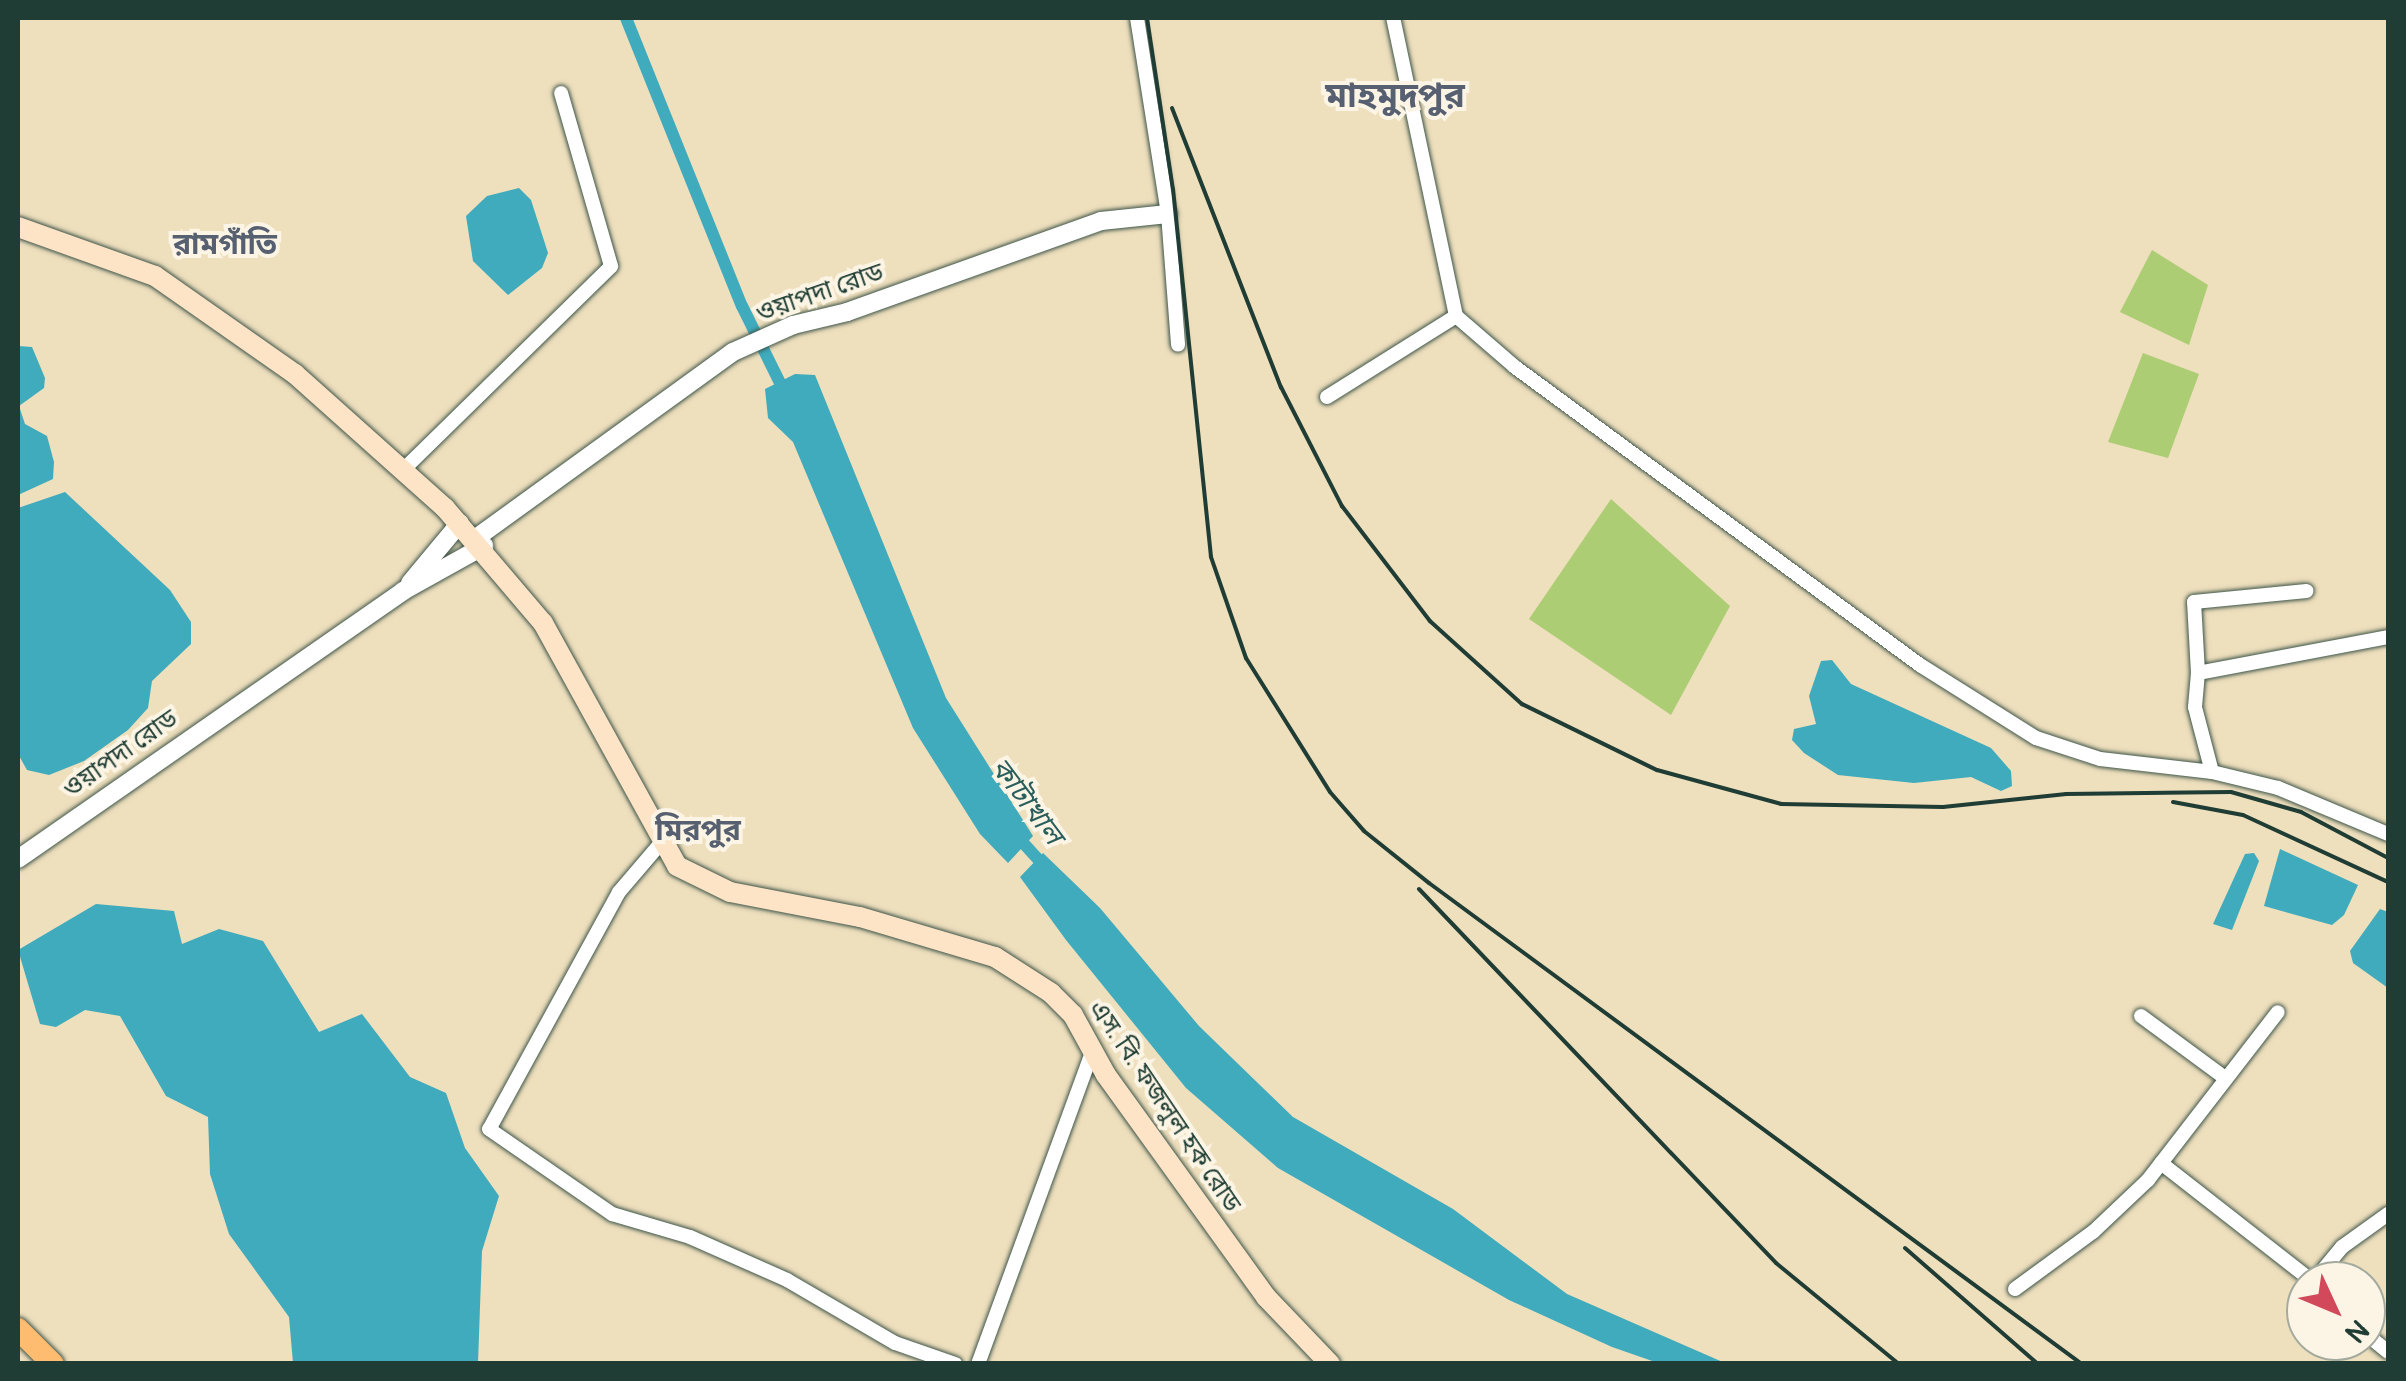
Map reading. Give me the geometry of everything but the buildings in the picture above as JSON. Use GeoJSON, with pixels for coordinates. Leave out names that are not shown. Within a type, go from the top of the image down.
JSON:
{"type":"FeatureCollection","features":[{"type":"Feature","properties":{"kind":"main road","name":"এস. বি. ফজলুল হক রোড"},"geometry":{"type":"LineString","coordinates":[[18,227],[156,276],[295,374],[480,542],[543,622],[660,844],[695,879],[730,892],[860,917],[995,957],[1073,1014],[1092,1052],[1266,1297],[1330,1364]]}},
{"type":"Feature","properties":{"kind":"main road"},"geometry":{"type":"LineString","coordinates":[[18,1328],[53,1364]]}},
{"type":"Feature","properties":{"kind":"street"},"geometry":{"type":"LineString","coordinates":[[1138,18],[1168,214],[1178,345]]}},
{"type":"Feature","properties":{"kind":"street"},"geometry":{"type":"LineString","coordinates":[[1392,18],[1456,316],[1515,367],[1920,665],[2021,729],[2100,759],[2212,772],[2309,798],[2388,834]]}},
{"type":"Feature","properties":{"kind":"street"},"geometry":{"type":"LineString","coordinates":[[403,470],[611,266],[561,93]]}},
{"type":"Feature","properties":{"kind":"street","name":"ওয়াপদা রোড"},"geometry":{"type":"LineString","coordinates":[[18,859],[402,590],[480,542],[733,352],[793,325],[847,312],[1116,216],[1168,214]]}},
{"type":"Feature","properties":{"kind":"street"},"geometry":{"type":"LineString","coordinates":[[1327,397],[1456,316]]}},
{"type":"Feature","properties":{"kind":"street","name":"ওয়াপদা রোড"},"geometry":{"type":"LineString","coordinates":[[402,590],[460,523]]}},
{"type":"Feature","properties":{"kind":"street"},"geometry":{"type":"LineString","coordinates":[[2212,772],[2196,707],[2194,602],[2306,591]]}},
{"type":"Feature","properties":{"kind":"street"},"geometry":{"type":"LineString","coordinates":[[2198,673],[2388,637]]}},
{"type":"Feature","properties":{"kind":"street"},"geometry":{"type":"LineString","coordinates":[[660,844],[619,892],[489,1129],[612,1214],[690,1237],[787,1280],[895,1342],[956,1364]]}},
{"type":"Feature","properties":{"kind":"street"},"geometry":{"type":"LineString","coordinates":[[2015,1290],[2093,1232],[2161,1163],[2278,1012]]}},
{"type":"Feature","properties":{"kind":"street"},"geometry":{"type":"LineString","coordinates":[[2142,1016],[2224,1078]]}},
{"type":"Feature","properties":{"kind":"street"},"geometry":{"type":"LineString","coordinates":[[978,1363],[1092,1052]]}},
{"type":"Feature","properties":{"kind":"street"},"geometry":{"type":"LineString","coordinates":[[2161,1163],[2287,1261]]}},
{"type":"Feature","properties":{"kind":"street"},"geometry":{"type":"LineString","coordinates":[[2330,1261],[2342,1246],[2388,1214]]}},
{"type":"Feature","properties":{"kind":"green space"},"geometry":{"type":"Polygon","coordinates":[[[2152,250],[2208,285],[2189,345],[2120,312],[2152,250]]]}},
{"type":"Feature","properties":{"kind":"green space"},"geometry":{"type":"Polygon","coordinates":[[[2143,353],[2199,374],[2168,458],[2108,442],[2143,353]]]}},
{"type":"Feature","properties":{"kind":"green space"},"geometry":{"type":"Polygon","coordinates":[[[1611,499],[1730,606],[1671,715],[1529,619],[1611,499]]]}},
{"type":"Feature","properties":{"kind":"water"},"geometry":{"type":"Polygon","coordinates":[[[519,188],[531,200],[548,253],[542,268],[508,295],[473,261],[466,216],[487,196],[519,188]]]}},
{"type":"Feature","properties":{"kind":"water"},"geometry":{"type":"Polygon","coordinates":[[[18,346],[32,347],[45,378],[44,388],[19,406],[25,424],[47,436],[54,462],[53,479],[18,495],[18,346]]]}},
{"type":"Feature","properties":{"kind":"water"},"geometry":{"type":"Polygon","coordinates":[[[795,374],[815,375],[946,698],[1033,836],[1008,863],[980,834],[913,728],[793,442],[768,418],[765,389],[795,374]]]}},
{"type":"Feature","properties":{"kind":"water"},"geometry":{"type":"Polygon","coordinates":[[[65,492],[170,590],[191,622],[191,644],[152,681],[148,708],[128,730],[84,761],[49,775],[27,770],[18,754],[18,508],[65,492]]]}},
{"type":"Feature","properties":{"kind":"water"},"geometry":{"type":"Polygon","coordinates":[[[1832,660],[1851,684],[1991,748],[2011,771],[2012,786],[2001,791],[1971,777],[1914,783],[1838,775],[1804,753],[1792,740],[1794,729],[1816,724],[1809,696],[1821,661],[1832,660]]]}},
{"type":"Feature","properties":{"kind":"water"},"geometry":{"type":"Polygon","coordinates":[[[2280,849],[2358,885],[2344,915],[2332,925],[2264,906],[2280,849]]]}},
{"type":"Feature","properties":{"kind":"water"},"geometry":{"type":"Polygon","coordinates":[[[1043,853],[1100,908],[1199,1026],[1293,1117],[1453,1209],[1567,1294],[1725,1363],[1658,1363],[1612,1347],[1509,1300],[1278,1168],[1186,1088],[1066,940],[1020,877],[1043,853]]]}},
{"type":"Feature","properties":{"kind":"water"},"geometry":{"type":"Polygon","coordinates":[[[2254,853],[2259,861],[2232,930],[2213,924],[2245,854],[2254,853]]]}},
{"type":"Feature","properties":{"kind":"water"},"geometry":{"type":"Polygon","coordinates":[[[96,904],[174,911],[182,944],[219,929],[263,941],[319,1032],[362,1014],[410,1077],[446,1093],[465,1148],[499,1196],[482,1251],[478,1363],[293,1363],[289,1317],[229,1234],[210,1174],[208,1117],[166,1096],[120,1016],[85,1010],[56,1027],[40,1024],[18,950],[96,904]]]}},
{"type":"Feature","properties":{"kind":"water"},"geometry":{"type":"Polygon","coordinates":[[[2380,909],[2388,912],[2388,988],[2353,963],[2350,951],[2380,909]]]}},
{"type":"Feature","properties":{"kind":"waterway","name":"কাটাখাল"},"geometry":{"type":"LineString","coordinates":[[626,18],[742,306],[785,393]]}},
{"type":"Feature","properties":{"kind":"waterway","name":"কাটাখাল"},"geometry":{"type":"LineString","coordinates":[[1016,835],[1046,868]]}},
{"type":"Feature","properties":{"kind":"railway"},"geometry":{"type":"LineString","coordinates":[[1147,18],[1173,189],[1211,557],[1246,658],[1330,792],[1364,831],[1429,883],[2082,1364]]}},
{"type":"Feature","properties":{"kind":"railway"},"geometry":{"type":"LineString","coordinates":[[1172,108],[1281,387],[1342,506],[1430,621],[1522,704],[1657,770],[1781,804],[1943,807],[2066,794],[2231,792],[2301,812],[2388,858]]}},
{"type":"Feature","properties":{"kind":"railway"},"geometry":{"type":"LineString","coordinates":[[2173,802],[2243,815],[2388,882]]}},
{"type":"Feature","properties":{"kind":"railway"},"geometry":{"type":"LineString","coordinates":[[1419,889],[1776,1263],[1899,1364]]}},
{"type":"Feature","properties":{"kind":"railway"},"geometry":{"type":"LineString","coordinates":[[1905,1248],[2038,1364]]}},
{"type":"Feature","properties":{"kind":"district","name":"মাহমুদপুর"},"geometry":{"type":"Point","coordinates":[1395,96]}},
{"type":"Feature","properties":{"kind":"district","name":"রামগাঁতি"},"geometry":{"type":"Point","coordinates":[225,245]}},
{"type":"Feature","properties":{"kind":"district","name":"মিরপুর"},"geometry":{"type":"Point","coordinates":[698,831]}}]}
